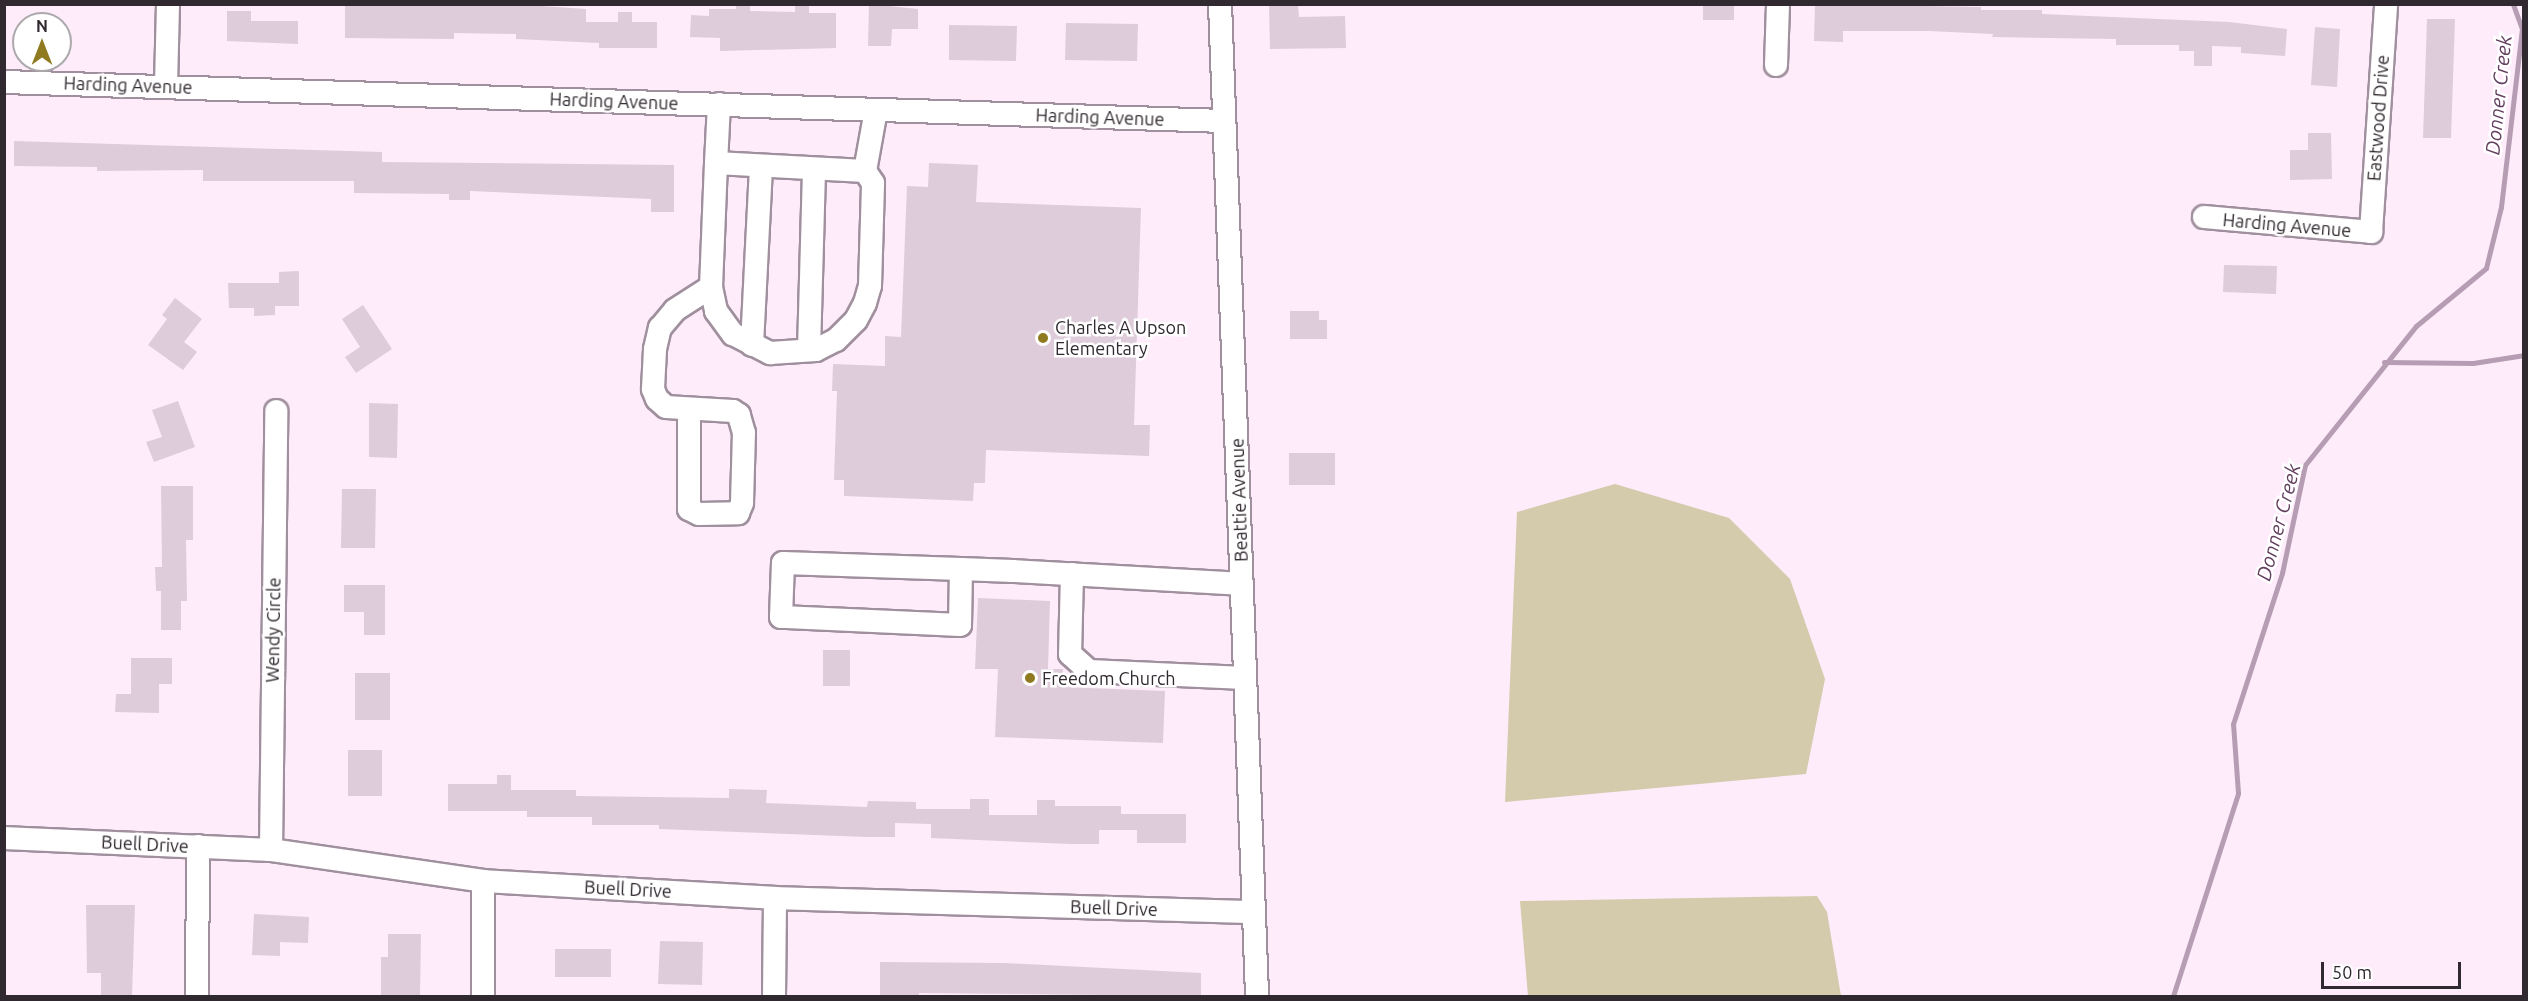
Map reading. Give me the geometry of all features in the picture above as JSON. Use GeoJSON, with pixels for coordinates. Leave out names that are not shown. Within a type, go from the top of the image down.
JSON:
{"type":"FeatureCollection","features":[{"type":"Feature","properties":{"kind":"street"},"geometry":{"type":"LineString","coordinates":[[166,86],[168,4]]}},
{"type":"Feature","properties":{"kind":"street","name":"Beattie Avenue"},"geometry":{"type":"LineString","coordinates":[[1220,4],[1257,996]]}},
{"type":"Feature","properties":{"kind":"street"},"geometry":{"type":"LineString","coordinates":[[1776,65],[1778,4]]}},
{"type":"Feature","properties":{"kind":"street","name":"Eastwood Drive"},"geometry":{"type":"LineString","coordinates":[[2371,232],[2386,4]]}},
{"type":"Feature","properties":{"kind":"street","name":"Harding Avenue"},"geometry":{"type":"LineString","coordinates":[[4,82],[1224,121]]}},
{"type":"Feature","properties":{"kind":"street"},"geometry":{"type":"LineString","coordinates":[[719,104],[711,287],[716,311],[733,334],[770,353],[809,350],[836,340],[856,320],[866,303],[870,286],[873,183],[865,171],[876,110]]}},
{"type":"Feature","properties":{"kind":"street"},"geometry":{"type":"LineString","coordinates":[[716,163],[865,171]]}},
{"type":"Feature","properties":{"kind":"street"},"geometry":{"type":"LineString","coordinates":[[752,345],[761,166]]}},
{"type":"Feature","properties":{"kind":"street"},"geometry":{"type":"LineString","coordinates":[[809,350],[814,169]]}},
{"type":"Feature","properties":{"kind":"street","name":"Harding Avenue"},"geometry":{"type":"LineString","coordinates":[[2204,218],[2371,232]]}},
{"type":"Feature","properties":{"kind":"street"},"geometry":{"type":"LineString","coordinates":[[689,410],[689,509],[699,514],[738,513],[742,503],[744,422],[733,411],[689,410],[666,406],[657,399],[652,388],[655,349],[660,328],[675,309],[711,287]]}},
{"type":"Feature","properties":{"kind":"street","name":"Wendy Circle"},"geometry":{"type":"LineString","coordinates":[[270,850],[276,411]]}},
{"type":"Feature","properties":{"kind":"street"},"geometry":{"type":"LineString","coordinates":[[961,569],[960,625],[782,617],[783,563],[961,569],[1072,574],[1242,584]]}},
{"type":"Feature","properties":{"kind":"street"},"geometry":{"type":"LineString","coordinates":[[1072,574],[1070,654],[1089,671],[1245,678]]}},
{"type":"Feature","properties":{"kind":"street","name":"Buell Drive"},"geometry":{"type":"LineString","coordinates":[[4,838],[270,850],[483,881],[775,898],[1254,912]]}},
{"type":"Feature","properties":{"kind":"street"},"geometry":{"type":"LineString","coordinates":[[197,996],[198,846]]}},
{"type":"Feature","properties":{"kind":"street"},"geometry":{"type":"LineString","coordinates":[[483,881],[483,996]]}},
{"type":"Feature","properties":{"kind":"street"},"geometry":{"type":"LineString","coordinates":[[774,996],[775,898]]}},
{"type":"Feature","properties":{"kind":"shaded area"},"geometry":{"type":"Polygon","coordinates":[[[1615,484],[1729,518],[1790,579],[1825,679],[1806,774],[1505,802],[1517,512],[1615,484]]]}},
{"type":"Feature","properties":{"kind":"shaded area"},"geometry":{"type":"Polygon","coordinates":[[[1817,896],[1827,912],[1841,996],[1528,996],[1520,901],[1817,896]]]}},
{"type":"Feature","properties":{"kind":"building"},"geometry":{"type":"Polygon","coordinates":[[[513,4],[586,9],[586,22],[618,22],[618,12],[632,12],[632,22],[657,22],[657,48],[599,48],[599,43],[516,39],[516,34],[454,33],[454,39],[345,38],[345,5],[513,4]]]}},
{"type":"Feature","properties":{"kind":"building"},"geometry":{"type":"Polygon","coordinates":[[[736,4],[750,4],[750,11],[795,12],[795,4],[809,4],[809,13],[836,13],[836,48],[720,51],[720,38],[690,37],[691,15],[709,16],[709,9],[736,9],[736,4]]]}},
{"type":"Feature","properties":{"kind":"building"},"geometry":{"type":"Polygon","coordinates":[[[869,4],[918,9],[918,29],[892,29],[891,46],[868,46],[869,4]]]}},
{"type":"Feature","properties":{"kind":"building"},"geometry":{"type":"Polygon","coordinates":[[[1269,4],[1298,4],[1299,17],[1345,16],[1346,48],[1270,49],[1269,4]]]}},
{"type":"Feature","properties":{"kind":"building"},"geometry":{"type":"Polygon","coordinates":[[[1703,4],[1734,4],[1734,20],[1703,20],[1703,4]]]}},
{"type":"Feature","properties":{"kind":"building"},"geometry":{"type":"Polygon","coordinates":[[[1815,4],[1981,7],[1981,10],[2042,10],[2042,14],[2229,22],[2287,29],[2285,56],[2241,53],[2241,47],[2212,46],[2212,66],[2194,66],[2194,51],[2179,51],[2179,45],[2116,45],[2116,39],[1992,37],[1993,34],[1929,31],[1843,31],[1843,42],[1814,41],[1815,4]]]}},
{"type":"Feature","properties":{"kind":"building"},"geometry":{"type":"Polygon","coordinates":[[[227,11],[251,11],[251,21],[298,21],[298,44],[227,41],[227,11]]]}},
{"type":"Feature","properties":{"kind":"building"},"geometry":{"type":"Polygon","coordinates":[[[2427,19],[2455,19],[2451,138],[2423,138],[2427,19]]]}},
{"type":"Feature","properties":{"kind":"building"},"geometry":{"type":"Polygon","coordinates":[[[1066,23],[1138,24],[1137,61],[1065,60],[1066,23]]]}},
{"type":"Feature","properties":{"kind":"building"},"geometry":{"type":"Polygon","coordinates":[[[949,25],[1017,26],[1016,61],[949,60],[949,25]]]}},
{"type":"Feature","properties":{"kind":"building"},"geometry":{"type":"Polygon","coordinates":[[[2315,27],[2340,29],[2337,87],[2311,85],[2315,27]]]}},
{"type":"Feature","properties":{"kind":"building"},"geometry":{"type":"Polygon","coordinates":[[[2308,133],[2331,133],[2332,179],[2290,180],[2290,150],[2308,150],[2308,133]]]}},
{"type":"Feature","properties":{"kind":"building"},"geometry":{"type":"Polygon","coordinates":[[[14,141],[382,152],[382,162],[674,165],[674,212],[651,212],[651,199],[470,191],[470,200],[449,200],[449,194],[354,193],[354,181],[203,181],[203,170],[97,171],[97,167],[14,166],[14,141]]]}},
{"type":"Feature","properties":{"kind":"building"},"geometry":{"type":"Polygon","coordinates":[[[929,163],[978,165],[976,202],[1141,208],[1134,425],[1150,425],[1149,456],[986,450],[985,483],[974,483],[973,501],[844,496],[844,480],[834,480],[837,391],[832,391],[833,364],[885,366],[885,336],[901,337],[907,186],[928,187],[929,163]]]}},
{"type":"Feature","properties":{"kind":"building"},"geometry":{"type":"Polygon","coordinates":[[[2224,265],[2277,266],[2276,294],[2223,292],[2224,265]]]}},
{"type":"Feature","properties":{"kind":"building"},"geometry":{"type":"Polygon","coordinates":[[[299,271],[299,306],[275,306],[275,315],[254,316],[254,308],[229,308],[228,283],[279,283],[279,272],[299,271]]]}},
{"type":"Feature","properties":{"kind":"building"},"geometry":{"type":"Polygon","coordinates":[[[175,298],[202,319],[184,342],[197,352],[183,370],[148,345],[167,319],[162,315],[175,298]]]}},
{"type":"Feature","properties":{"kind":"building"},"geometry":{"type":"Polygon","coordinates":[[[363,305],[392,349],[356,373],[345,357],[360,347],[342,319],[363,305]]]}},
{"type":"Feature","properties":{"kind":"building"},"geometry":{"type":"Polygon","coordinates":[[[1290,311],[1319,311],[1319,320],[1327,320],[1327,339],[1290,339],[1290,311]]]}},
{"type":"Feature","properties":{"kind":"building"},"geometry":{"type":"Polygon","coordinates":[[[178,401],[195,447],[154,462],[146,442],[162,437],[152,410],[178,401]]]}},
{"type":"Feature","properties":{"kind":"building"},"geometry":{"type":"Polygon","coordinates":[[[369,403],[398,404],[397,458],[369,457],[369,403]]]}},
{"type":"Feature","properties":{"kind":"building"},"geometry":{"type":"Polygon","coordinates":[[[1289,453],[1335,453],[1335,485],[1289,485],[1289,453]]]}},
{"type":"Feature","properties":{"kind":"building"},"geometry":{"type":"Polygon","coordinates":[[[161,486],[193,486],[193,540],[186,540],[187,601],[181,601],[181,630],[161,630],[161,591],[156,591],[155,567],[162,567],[161,486]]]}},
{"type":"Feature","properties":{"kind":"building"},"geometry":{"type":"Polygon","coordinates":[[[342,489],[376,489],[375,548],[341,548],[342,489]]]}},
{"type":"Feature","properties":{"kind":"building"},"geometry":{"type":"Polygon","coordinates":[[[344,585],[385,585],[385,635],[364,635],[364,612],[344,612],[344,585]]]}},
{"type":"Feature","properties":{"kind":"building","name":"Freedom Church"},"geometry":{"type":"Polygon","coordinates":[[[978,598],[1050,601],[1048,669],[1063,669],[1062,687],[1165,691],[1163,743],[995,737],[998,669],[975,669],[978,598]]]}},
{"type":"Feature","properties":{"kind":"building"},"geometry":{"type":"Polygon","coordinates":[[[823,650],[850,650],[850,686],[823,686],[823,650]]]}},
{"type":"Feature","properties":{"kind":"building"},"geometry":{"type":"Polygon","coordinates":[[[131,658],[172,658],[172,684],[159,684],[159,713],[115,712],[116,694],[131,694],[131,658]]]}},
{"type":"Feature","properties":{"kind":"building"},"geometry":{"type":"Polygon","coordinates":[[[355,673],[390,673],[390,720],[355,720],[355,673]]]}},
{"type":"Feature","properties":{"kind":"building"},"geometry":{"type":"Polygon","coordinates":[[[348,750],[382,750],[382,796],[348,796],[348,750]]]}},
{"type":"Feature","properties":{"kind":"building"},"geometry":{"type":"Polygon","coordinates":[[[497,775],[511,775],[511,790],[576,790],[576,796],[729,798],[729,789],[767,790],[766,803],[867,807],[868,801],[916,802],[916,809],[970,809],[970,799],[989,799],[989,815],[1037,815],[1037,800],[1055,800],[1055,806],[1121,806],[1121,814],[1186,814],[1186,843],[1137,843],[1137,830],[1099,830],[1099,844],[1070,844],[931,838],[931,824],[895,823],[895,837],[867,837],[659,829],[659,825],[592,825],[592,817],[527,817],[527,811],[448,811],[448,784],[497,784],[497,775]]]}},
{"type":"Feature","properties":{"kind":"building"},"geometry":{"type":"Polygon","coordinates":[[[86,905],[135,905],[132,996],[101,996],[101,973],[87,973],[86,905]]]}},
{"type":"Feature","properties":{"kind":"building"},"geometry":{"type":"Polygon","coordinates":[[[254,914],[309,917],[308,943],[280,942],[280,956],[252,955],[254,914]]]}},
{"type":"Feature","properties":{"kind":"building"},"geometry":{"type":"Polygon","coordinates":[[[388,934],[421,934],[420,996],[381,996],[381,957],[388,957],[388,934]]]}},
{"type":"Feature","properties":{"kind":"building"},"geometry":{"type":"Polygon","coordinates":[[[660,941],[703,942],[702,985],[658,984],[660,941]]]}},
{"type":"Feature","properties":{"kind":"building"},"geometry":{"type":"Polygon","coordinates":[[[555,949],[611,949],[611,977],[555,977],[555,949]]]}},
{"type":"Feature","properties":{"kind":"building"},"geometry":{"type":"Polygon","coordinates":[[[880,962],[1004,963],[1201,973],[1201,996],[919,993],[919,996],[880,996],[880,962]]]}},
{"type":"Feature","properties":{"kind":"waterway","name":"Donner Creek"},"geometry":{"type":"LineString","coordinates":[[2173,996],[2238,793],[2233,724],[2282,573],[2305,465],[2416,326],[2486,268],[2501,207],[2522,29],[2513,4]]}},
{"type":"Feature","properties":{"kind":"waterway"},"geometry":{"type":"LineString","coordinates":[[2384,362],[2473,363],[2524,355]]}},
{"type":"Feature","properties":{"kind":"place","name":"Charles A Upson Elementary"},"geometry":{"type":"Point","coordinates":[1043,338]}},
{"type":"Feature","properties":{"kind":"place","name":"Freedom Church"},"geometry":{"type":"Point","coordinates":[1030,678]}}]}
